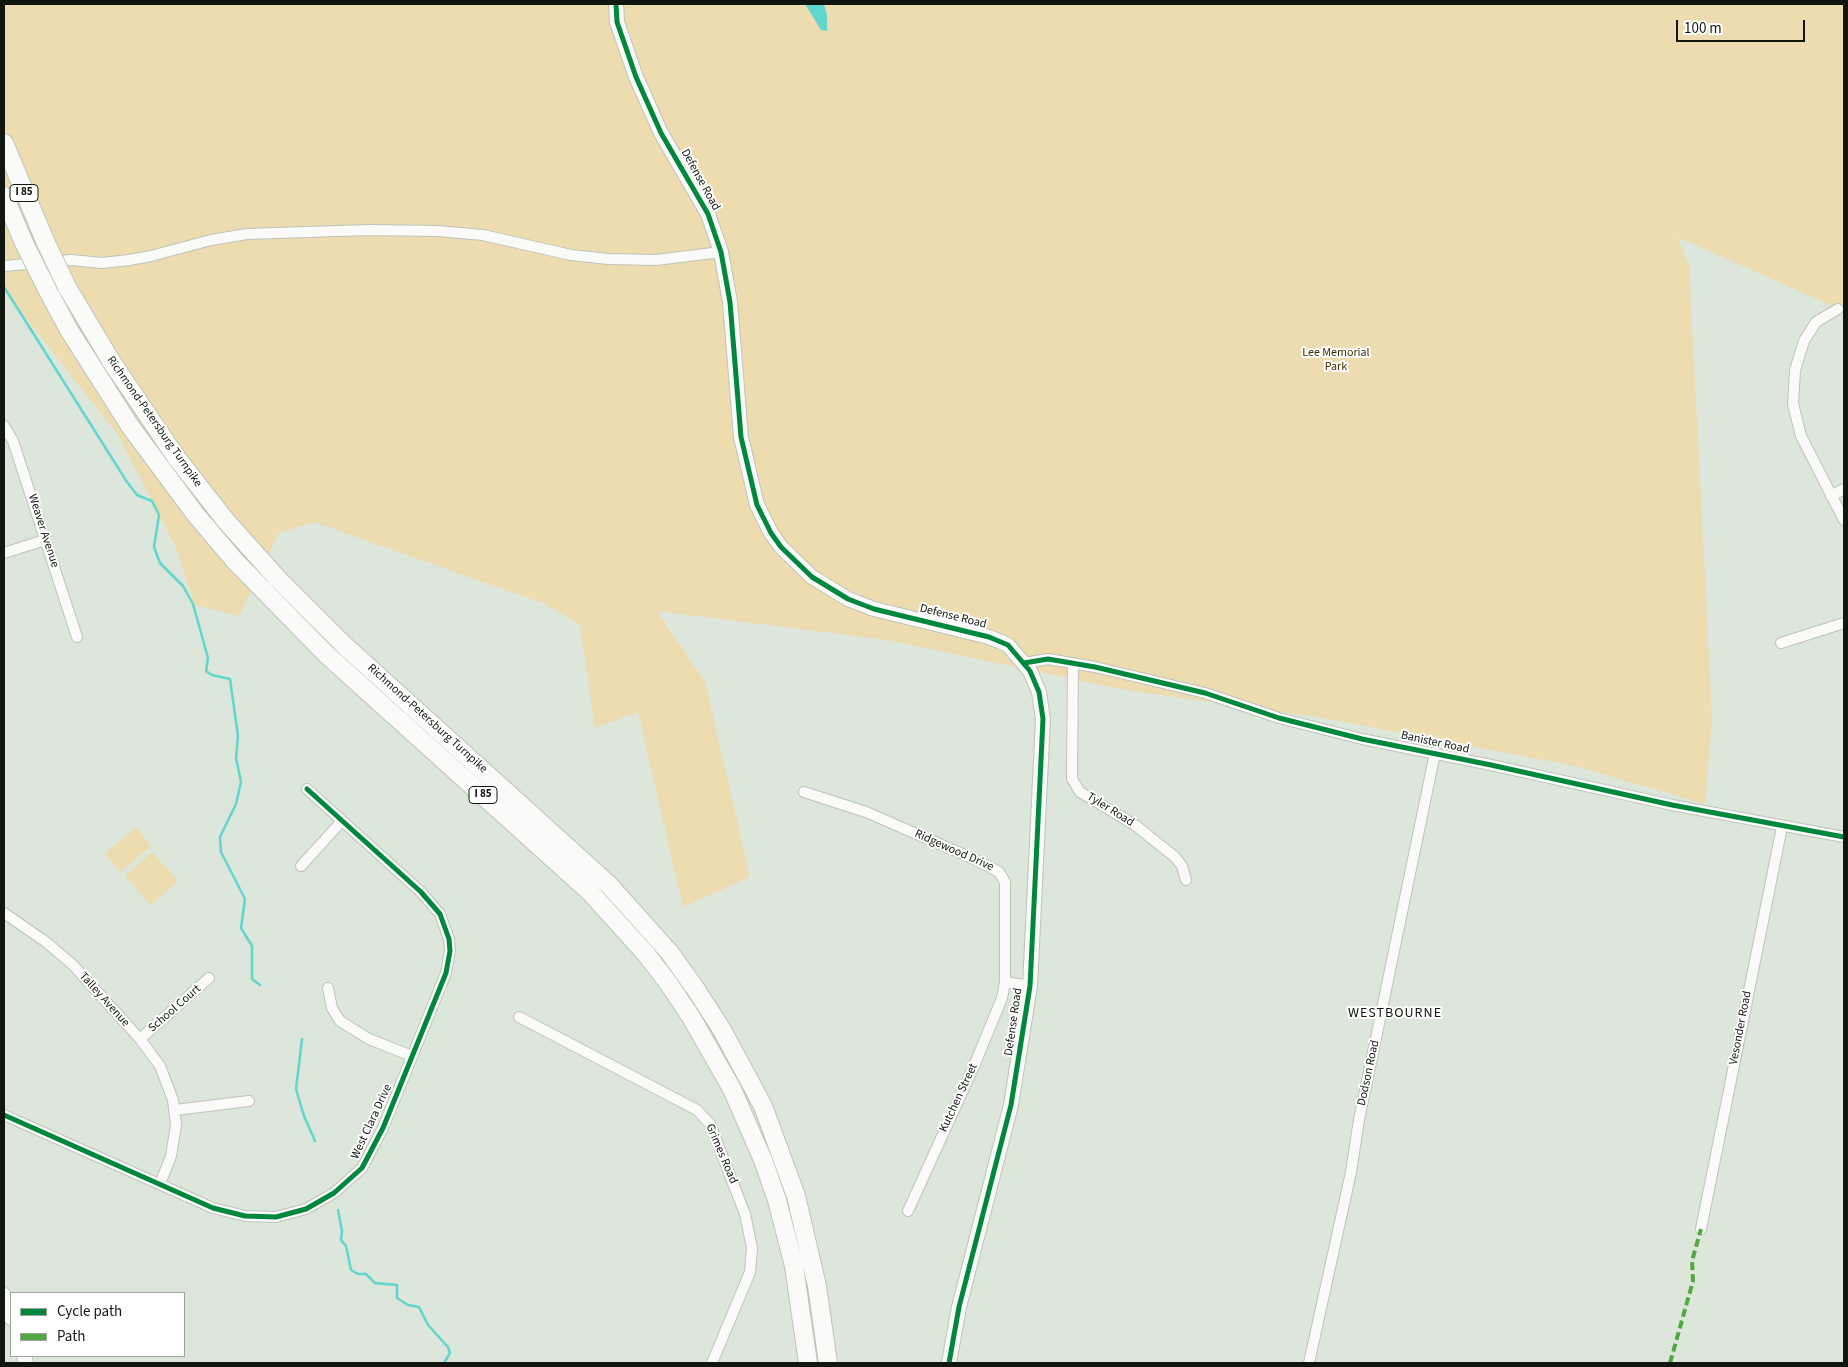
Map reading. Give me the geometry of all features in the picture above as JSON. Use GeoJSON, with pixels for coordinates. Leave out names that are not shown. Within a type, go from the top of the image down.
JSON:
{"type":"FeatureCollection","features":[{"type":"Feature","properties":{"kind":"highway","name":"Richmond-Petersburg Turnpike"},"geometry":{"type":"LineString","coordinates":[[4,143],[46,243],[67,287],[125,384],[176,457],[226,521],[271,572],[349,649],[609,885],[670,954],[697,991],[722,1030],[762,1106],[796,1196],[817,1286],[828,1363]]}},
{"type":"Feature","properties":{"kind":"highway","name":"Richmond-Petersburg Turnpike"},"geometry":{"type":"LineString","coordinates":[[4,196],[25,245],[69,330],[130,426],[196,515],[235,561],[326,654],[590,892],[640,947],[669,984],[704,1038],[732,1089],[763,1160],[780,1208],[794,1266],[808,1363]]}},
{"type":"Feature","properties":{"kind":"street","name":"Defense Road"},"geometry":{"type":"LineString","coordinates":[[616,4],[616,14],[622,41],[639,85],[661,133],[706,209],[721,252],[730,302],[739,421],[748,475],[762,517],[781,547],[812,577],[848,599],[874,609],[989,636],[1008,646],[1024,663],[1039,692],[1043,719],[1030,986],[1011,1104],[959,1307],[950,1363]]}},
{"type":"Feature","properties":{"kind":"street"},"geometry":{"type":"LineString","coordinates":[[4,266],[71,260],[102,262],[129,260],[211,240],[247,234],[368,230],[428,230],[483,235],[570,255],[609,259],[656,260],[721,252]]}},
{"type":"Feature","properties":{"kind":"street"},"geometry":{"type":"LineString","coordinates":[[1838,309],[1825,315],[1809,330],[1799,354],[1793,386],[1796,419],[1801,436],[1844,520]]}},
{"type":"Feature","properties":{"kind":"street","name":"Weaver Avenue"},"geometry":{"type":"LineString","coordinates":[[4,426],[13,441],[78,637]]}},
{"type":"Feature","properties":{"kind":"street"},"geometry":{"type":"LineString","coordinates":[[1831,496],[1844,489]]}},
{"type":"Feature","properties":{"kind":"street"},"geometry":{"type":"LineString","coordinates":[[4,553],[45,540]]}},
{"type":"Feature","properties":{"kind":"street"},"geometry":{"type":"LineString","coordinates":[[1781,643],[1844,623]]}},
{"type":"Feature","properties":{"kind":"street","name":"Banister Road"},"geometry":{"type":"LineString","coordinates":[[1024,663],[1048,659],[1073,663],[1205,693],[1313,727],[1672,805],[1782,827],[1844,837]]}},
{"type":"Feature","properties":{"kind":"street","name":"Tyler Road"},"geometry":{"type":"LineString","coordinates":[[1073,663],[1072,779],[1080,792],[1134,825],[1176,857],[1182,866],[1186,880]]}},
{"type":"Feature","properties":{"kind":"street","name":"Dodson Road"},"geometry":{"type":"LineString","coordinates":[[1309,1363],[1351,1172],[1359,1120],[1435,753]]}},
{"type":"Feature","properties":{"kind":"street","name":"West Clara Drive"},"geometry":{"type":"LineString","coordinates":[[4,1115],[214,1208],[245,1216],[276,1217],[306,1209],[322,1202],[362,1168],[382,1128],[449,962],[449,939],[445,925],[436,909],[421,892],[307,790]]}},
{"type":"Feature","properties":{"kind":"street","name":"Ridgewood Drive"},"geometry":{"type":"LineString","coordinates":[[804,792],[866,812],[999,872],[1006,885],[1005,982]]}},
{"type":"Feature","properties":{"kind":"street"},"geometry":{"type":"LineString","coordinates":[[301,866],[341,822]]}},
{"type":"Feature","properties":{"kind":"street","name":"Vesonder Road"},"geometry":{"type":"LineString","coordinates":[[1701,1229],[1782,827]]}},
{"type":"Feature","properties":{"kind":"street","name":"Talley Avenue"},"geometry":{"type":"LineString","coordinates":[[4,914],[46,942],[73,965],[140,1039],[160,1066],[168,1082],[175,1110],[175,1140],[160,1184]]}},
{"type":"Feature","properties":{"kind":"street","name":"School Court"},"geometry":{"type":"LineString","coordinates":[[140,1039],[209,978]]}},
{"type":"Feature","properties":{"kind":"street"},"geometry":{"type":"LineString","coordinates":[[1005,982],[1030,986]]}},
{"type":"Feature","properties":{"kind":"street","name":"Kutchen Street"},"geometry":{"type":"LineString","coordinates":[[908,1211],[978,1058],[998,1010],[1005,982]]}},
{"type":"Feature","properties":{"kind":"street"},"geometry":{"type":"LineString","coordinates":[[328,988],[332,1008],[340,1021],[369,1038],[412,1056]]}},
{"type":"Feature","properties":{"kind":"street","name":"Grimes Road"},"geometry":{"type":"LineString","coordinates":[[519,1017],[697,1110],[710,1124],[745,1214],[752,1248],[750,1272],[712,1363]]}},
{"type":"Feature","properties":{"kind":"street"},"geometry":{"type":"LineString","coordinates":[[175,1110],[249,1101]]}},
{"type":"Feature","properties":{"kind":"street"},"geometry":{"type":"LineString","coordinates":[[4,1295],[10,1315]]}},
{"type":"Feature","properties":{"kind":"green space","name":"Lee Memorial Park"},"geometry":{"type":"Polygon","coordinates":[[[4,4],[1844,4],[1844,311],[1677,237],[1689,265],[1712,720],[1705,804],[1575,766],[1323,718],[1125,690],[887,640],[657,611],[705,682],[750,877],[683,907],[638,712],[595,728],[580,625],[545,604],[314,522],[279,533],[239,616],[195,605],[176,548],[118,435],[22,313],[4,286],[4,4]]]}},
{"type":"Feature","properties":{"kind":"green space"},"geometry":{"type":"Polygon","coordinates":[[[136,827],[151,846],[120,872],[105,853],[136,827]]]}},
{"type":"Feature","properties":{"kind":"green space"},"geometry":{"type":"Polygon","coordinates":[[[152,852],[178,881],[151,905],[125,876],[152,852]]]}},
{"type":"Feature","properties":{"kind":"water"},"geometry":{"type":"Polygon","coordinates":[[[805,4],[824,4],[827,15],[827,31],[821,30],[805,4]]]}},
{"type":"Feature","properties":{"kind":"waterway"},"geometry":{"type":"LineString","coordinates":[[4,287],[127,482],[137,495],[152,501],[159,515],[154,547],[160,563],[183,586],[193,604],[208,658],[206,671],[212,675],[230,679],[238,736],[236,758],[241,782],[236,804],[220,837],[221,852],[245,899],[241,928],[252,946],[252,979],[260,985]]}},
{"type":"Feature","properties":{"kind":"waterway"},"geometry":{"type":"LineString","coordinates":[[302,1039],[296,1089],[304,1116],[315,1141]]}},
{"type":"Feature","properties":{"kind":"waterway"},"geometry":{"type":"LineString","coordinates":[[338,1210],[342,1231],[341,1240],[346,1246],[351,1270],[358,1274],[366,1274],[375,1283],[397,1285],[397,1298],[408,1305],[419,1307],[428,1325],[448,1347],[450,1353],[444,1363]]}},
{"type":"Feature","properties":{"kind":"marked path"},"geometry":{"type":"LineString","coordinates":[[1670,1363],[1693,1281],[1692,1261],[1701,1229]]}},
{"type":"Feature","properties":{"kind":"cycle path"},"geometry":{"type":"LineString","coordinates":[[616,4],[617,22],[636,77],[661,133],[708,214],[721,252],[730,302],[741,437],[757,505],[771,533],[781,547],[812,577],[848,599],[874,609],[989,637],[1008,645],[1030,671],[1039,692],[1043,719],[1030,986],[1011,1105],[959,1307],[949,1363]]}},
{"type":"Feature","properties":{"kind":"cycle path"},"geometry":{"type":"LineString","coordinates":[[1024,663],[1048,659],[1095,667],[1205,693],[1279,718],[1362,739],[1672,805],[1844,837]]}},
{"type":"Feature","properties":{"kind":"cycle path"},"geometry":{"type":"LineString","coordinates":[[4,1115],[213,1208],[245,1216],[276,1217],[306,1209],[334,1193],[362,1168],[383,1128],[446,973],[450,951],[449,939],[440,914],[421,892],[307,789]]}},
{"type":"Feature","properties":{"kind":"district","name":"WESTBOURNE"},"geometry":{"type":"Point","coordinates":[1395,1014]}}]}
